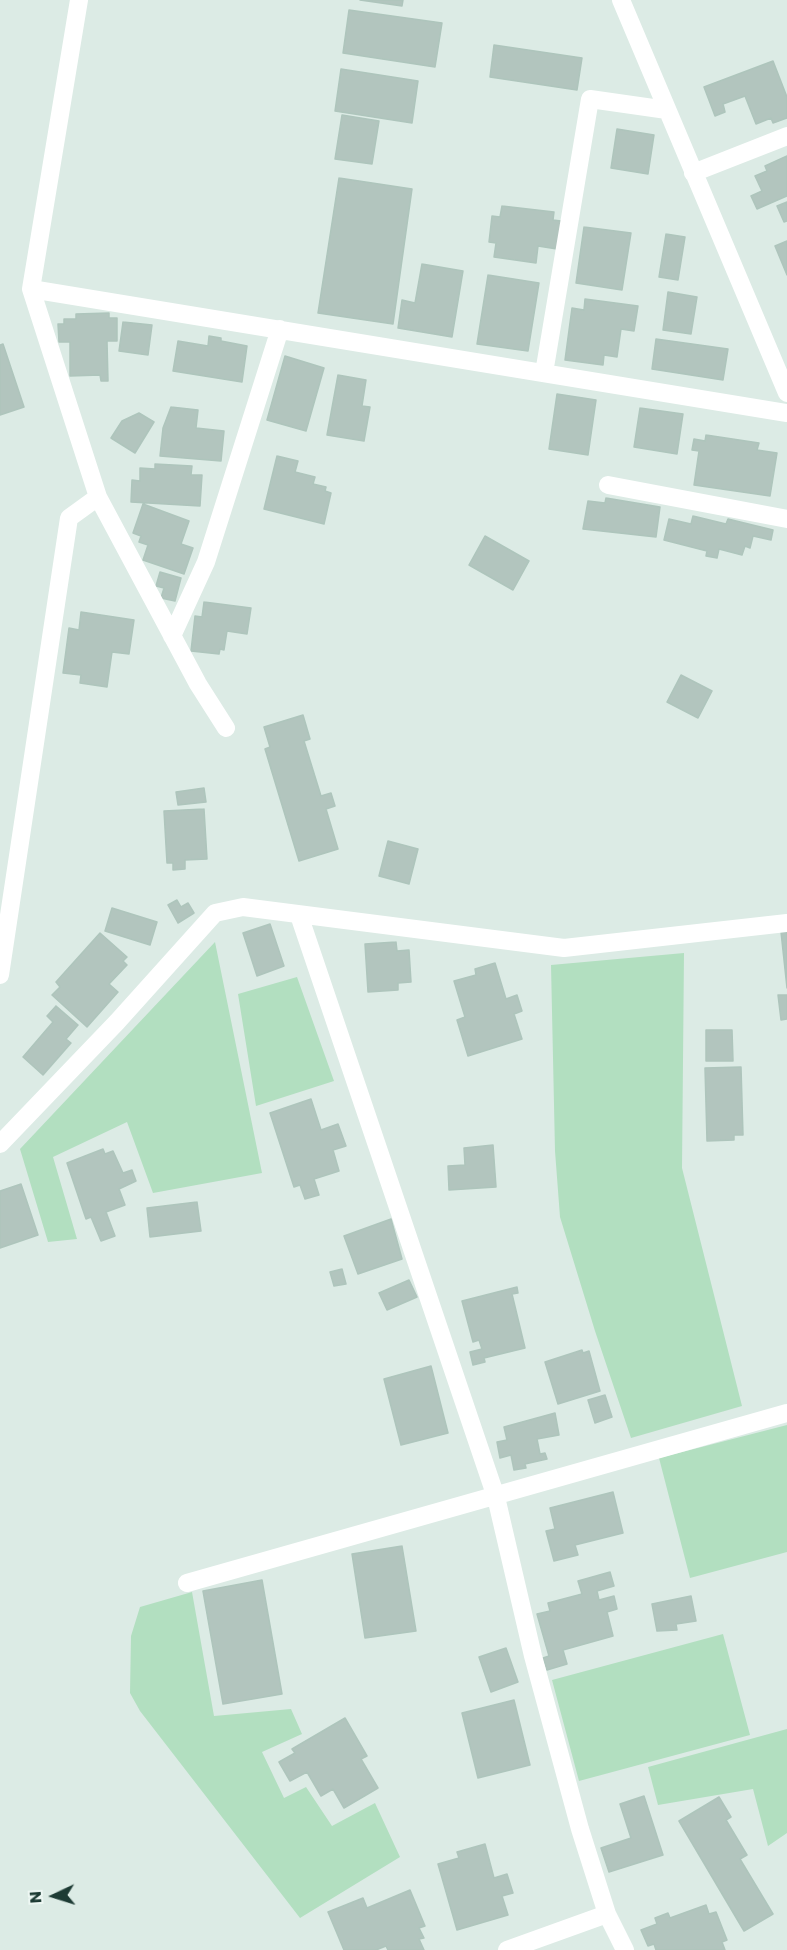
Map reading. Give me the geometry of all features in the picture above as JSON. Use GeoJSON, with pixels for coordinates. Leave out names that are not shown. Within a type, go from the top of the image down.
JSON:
{"type":"FeatureCollection","features":[{"type":"Feature","properties":{"kind":"street"},"geometry":{"type":"LineString","coordinates":[[79,0],[31,289],[98,497],[172,636],[226,728]]}},
{"type":"Feature","properties":{"kind":"street"},"geometry":{"type":"LineString","coordinates":[[621,0],[787,393]]}},
{"type":"Feature","properties":{"kind":"street"},"geometry":{"type":"LineString","coordinates":[[544,373],[590,99],[667,110]]}},
{"type":"Feature","properties":{"kind":"street"},"geometry":{"type":"LineString","coordinates":[[693,172],[787,136]]}},
{"type":"Feature","properties":{"kind":"street"},"geometry":{"type":"LineString","coordinates":[[31,289],[787,413]]}},
{"type":"Feature","properties":{"kind":"street"},"geometry":{"type":"LineString","coordinates":[[172,636],[206,562],[280,329]]}},
{"type":"Feature","properties":{"kind":"street"},"geometry":{"type":"LineString","coordinates":[[608,484],[787,519]]}},
{"type":"Feature","properties":{"kind":"street"},"geometry":{"type":"LineString","coordinates":[[0,975],[69,518],[98,497]]}},
{"type":"Feature","properties":{"kind":"street"},"geometry":{"type":"LineString","coordinates":[[0,1144],[117,1022],[215,913],[243,907],[564,948],[787,923]]}},
{"type":"Feature","properties":{"kind":"street"},"geometry":{"type":"LineString","coordinates":[[299,915],[496,1497],[536,1668],[580,1829],[606,1914],[625,1950]]}},
{"type":"Feature","properties":{"kind":"street"},"geometry":{"type":"LineString","coordinates":[[187,1583],[787,1413]]}},
{"type":"Feature","properties":{"kind":"street"},"geometry":{"type":"LineString","coordinates":[[507,1950],[606,1914]]}},
{"type":"Feature","properties":{"kind":"green space"},"geometry":{"type":"Polygon","coordinates":[[[215,942],[262,1173],[153,1193],[127,1122],[53,1157],[77,1239],[48,1242],[20,1149],[215,942]]]}},
{"type":"Feature","properties":{"kind":"green space"},"geometry":{"type":"Polygon","coordinates":[[[684,953],[682,1168],[742,1406],[631,1438],[560,1217],[555,1151],[551,965],[684,953]]]}},
{"type":"Feature","properties":{"kind":"green space"},"geometry":{"type":"Polygon","coordinates":[[[297,977],[334,1081],[256,1106],[238,994],[297,977]]]}},
{"type":"Feature","properties":{"kind":"green space"},"geometry":{"type":"Polygon","coordinates":[[[787,1425],[787,1552],[690,1578],[659,1458],[787,1425]]]}},
{"type":"Feature","properties":{"kind":"green space"},"geometry":{"type":"Polygon","coordinates":[[[192,1592],[214,1716],[291,1709],[302,1734],[262,1752],[284,1798],[306,1787],[332,1826],[375,1803],[400,1857],[300,1918],[140,1711],[130,1693],[131,1636],[140,1607],[192,1592]]]}},
{"type":"Feature","properties":{"kind":"green space"},"geometry":{"type":"Polygon","coordinates":[[[723,1634],[750,1735],[579,1781],[552,1680],[723,1634]]]}},
{"type":"Feature","properties":{"kind":"green space"},"geometry":{"type":"Polygon","coordinates":[[[787,1729],[787,1833],[768,1846],[753,1789],[658,1805],[648,1767],[787,1729]]]}},
{"type":"Feature","properties":{"kind":"building"},"geometry":{"type":"Polygon","coordinates":[[[360,0],[403,0],[402,6],[360,0]]]}},
{"type":"Feature","properties":{"kind":"building"},"geometry":{"type":"Polygon","coordinates":[[[349,10],[442,23],[435,67],[343,53],[349,10]]]}},
{"type":"Feature","properties":{"kind":"building"},"geometry":{"type":"Polygon","coordinates":[[[494,45],[582,58],[577,90],[490,77],[494,45]]]}},
{"type":"Feature","properties":{"kind":"building"},"geometry":{"type":"Polygon","coordinates":[[[773,61],[787,97],[787,118],[773,123],[771,118],[756,124],[745,96],[723,104],[725,112],[715,116],[704,87],[773,61]]]}},
{"type":"Feature","properties":{"kind":"building"},"geometry":{"type":"Polygon","coordinates":[[[341,69],[418,81],[412,123],[335,111],[341,69]]]}},
{"type":"Feature","properties":{"kind":"building"},"geometry":{"type":"Polygon","coordinates":[[[342,115],[379,121],[372,164],[335,159],[342,115]]]}},
{"type":"Feature","properties":{"kind":"building"},"geometry":{"type":"Polygon","coordinates":[[[617,129],[654,135],[648,174],[611,168],[617,129]]]}},
{"type":"Feature","properties":{"kind":"building"},"geometry":{"type":"Polygon","coordinates":[[[787,156],[787,196],[757,209],[751,196],[762,191],[755,176],[767,171],[765,166],[787,156]]]}},
{"type":"Feature","properties":{"kind":"building"},"geometry":{"type":"Polygon","coordinates":[[[339,178],[412,189],[393,324],[318,313],[339,178]]]}},
{"type":"Feature","properties":{"kind":"building"},"geometry":{"type":"Polygon","coordinates":[[[787,202],[787,221],[784,222],[777,206],[787,202]]]}},
{"type":"Feature","properties":{"kind":"building"},"geometry":{"type":"Polygon","coordinates":[[[502,206],[554,212],[553,220],[561,221],[557,249],[538,246],[536,263],[494,257],[496,243],[489,242],[492,216],[500,217],[502,206]]]}},
{"type":"Feature","properties":{"kind":"building"},"geometry":{"type":"Polygon","coordinates":[[[584,227],[631,233],[622,290],[576,283],[584,227]]]}},
{"type":"Feature","properties":{"kind":"building"},"geometry":{"type":"Polygon","coordinates":[[[666,234],[685,237],[678,280],[659,277],[666,234]]]}},
{"type":"Feature","properties":{"kind":"building"},"geometry":{"type":"Polygon","coordinates":[[[787,241],[787,275],[775,246],[787,241]]]}},
{"type":"Feature","properties":{"kind":"building"},"geometry":{"type":"Polygon","coordinates":[[[422,264],[463,271],[452,337],[398,328],[402,300],[415,303],[422,264]]]}},
{"type":"Feature","properties":{"kind":"building"},"geometry":{"type":"Polygon","coordinates":[[[488,275],[539,283],[528,351],[477,344],[488,275]]]}},
{"type":"Feature","properties":{"kind":"building"},"geometry":{"type":"Polygon","coordinates":[[[668,292],[697,297],[691,334],[663,330],[668,292]]]}},
{"type":"Feature","properties":{"kind":"building"},"geometry":{"type":"Polygon","coordinates":[[[585,299],[638,306],[634,331],[621,329],[617,357],[604,355],[603,365],[565,360],[572,308],[584,310],[585,299]]]}},
{"type":"Feature","properties":{"kind":"building"},"geometry":{"type":"Polygon","coordinates":[[[109,313],[109,318],[117,318],[117,341],[107,341],[108,381],[101,381],[100,375],[70,376],[70,342],[59,342],[58,324],[64,324],[64,319],[76,319],[76,314],[109,313]]]}},
{"type":"Feature","properties":{"kind":"building"},"geometry":{"type":"Polygon","coordinates":[[[123,322],[152,325],[148,355],[119,351],[123,322]]]}},
{"type":"Feature","properties":{"kind":"building"},"geometry":{"type":"Polygon","coordinates":[[[209,336],[247,346],[242,382],[173,371],[178,341],[208,346],[209,336]]]}},
{"type":"Feature","properties":{"kind":"building"},"geometry":{"type":"Polygon","coordinates":[[[656,339],[728,349],[723,380],[652,369],[656,339]]]}},
{"type":"Feature","properties":{"kind":"building"},"geometry":{"type":"Polygon","coordinates":[[[3,344],[24,407],[0,415],[0,345],[3,344]]]}},
{"type":"Feature","properties":{"kind":"building"},"geometry":{"type":"Polygon","coordinates":[[[285,356],[324,368],[306,431],[267,420],[285,356]]]}},
{"type":"Feature","properties":{"kind":"building"},"geometry":{"type":"Polygon","coordinates":[[[338,375],[366,380],[362,406],[370,407],[364,441],[327,435],[338,375]]]}},
{"type":"Feature","properties":{"kind":"building"},"geometry":{"type":"Polygon","coordinates":[[[557,394],[596,400],[588,455],[549,449],[557,394]]]}},
{"type":"Feature","properties":{"kind":"building"},"geometry":{"type":"Polygon","coordinates":[[[171,407],[198,410],[196,428],[224,431],[221,461],[160,456],[163,428],[171,407]]]}},
{"type":"Feature","properties":{"kind":"building"},"geometry":{"type":"Polygon","coordinates":[[[640,408],[683,414],[677,454],[634,447],[640,408]]]}},
{"type":"Feature","properties":{"kind":"building"},"geometry":{"type":"Polygon","coordinates":[[[139,413],[154,422],[135,453],[111,438],[122,421],[139,413]]]}},
{"type":"Feature","properties":{"kind":"building"},"geometry":{"type":"Polygon","coordinates":[[[706,435],[759,443],[757,450],[777,453],[770,496],[694,485],[699,451],[692,450],[694,439],[705,441],[706,435]]]}},
{"type":"Feature","properties":{"kind":"building"},"geometry":{"type":"Polygon","coordinates":[[[277,456],[298,461],[295,472],[315,477],[313,484],[326,487],[325,491],[331,493],[324,524],[264,509],[277,456]]]}},
{"type":"Feature","properties":{"kind":"building"},"geometry":{"type":"Polygon","coordinates":[[[155,464],[192,466],[191,475],[202,475],[200,506],[131,502],[132,480],[140,481],[140,468],[155,469],[155,464]]]}},
{"type":"Feature","properties":{"kind":"building"},"geometry":{"type":"Polygon","coordinates":[[[606,498],[660,507],[656,537],[583,529],[588,501],[605,503],[606,498]]]}},
{"type":"Feature","properties":{"kind":"building"},"geometry":{"type":"Polygon","coordinates":[[[143,504],[189,521],[181,544],[193,548],[184,574],[143,560],[148,545],[139,542],[141,536],[133,533],[143,504]]]}},
{"type":"Feature","properties":{"kind":"building"},"geometry":{"type":"Polygon","coordinates":[[[693,516],[726,524],[728,519],[773,530],[771,540],[753,536],[750,548],[745,546],[742,555],[719,549],[717,558],[706,556],[707,551],[664,540],[669,519],[691,524],[693,516]]]}},
{"type":"Feature","properties":{"kind":"building"},"geometry":{"type":"Polygon","coordinates":[[[485,536],[529,561],[513,590],[469,565],[485,536]]]}},
{"type":"Feature","properties":{"kind":"building"},"geometry":{"type":"Polygon","coordinates":[[[160,572],[181,578],[175,601],[161,598],[164,588],[156,586],[160,572]]]}},
{"type":"Feature","properties":{"kind":"building"},"geometry":{"type":"Polygon","coordinates":[[[204,602],[251,608],[247,634],[227,631],[224,650],[220,649],[219,654],[191,651],[195,616],[202,617],[204,602]]]}},
{"type":"Feature","properties":{"kind":"building"},"geometry":{"type":"Polygon","coordinates":[[[81,612],[134,620],[129,654],[112,652],[107,687],[80,683],[81,675],[63,673],[69,628],[79,630],[81,612]]]}},
{"type":"Feature","properties":{"kind":"building"},"geometry":{"type":"Polygon","coordinates":[[[681,675],[712,691],[698,718],[667,702],[681,675]]]}},
{"type":"Feature","properties":{"kind":"building"},"geometry":{"type":"Polygon","coordinates":[[[303,715],[310,739],[304,741],[321,796],[331,793],[335,806],[326,809],[338,849],[299,861],[265,749],[270,747],[264,727],[303,715]]]}},
{"type":"Feature","properties":{"kind":"building"},"geometry":{"type":"Polygon","coordinates":[[[204,788],[206,802],[178,805],[176,792],[204,788]]]}},
{"type":"Feature","properties":{"kind":"building"},"geometry":{"type":"Polygon","coordinates":[[[204,809],[207,859],[185,860],[185,869],[173,870],[173,863],[167,863],[164,811],[204,809]]]}},
{"type":"Feature","properties":{"kind":"building"},"geometry":{"type":"Polygon","coordinates":[[[388,841],[418,849],[409,884],[379,876],[388,841]]]}},
{"type":"Feature","properties":{"kind":"building"},"geometry":{"type":"Polygon","coordinates":[[[177,900],[181,907],[188,903],[194,913],[178,923],[168,905],[177,900]]]}},
{"type":"Feature","properties":{"kind":"building"},"geometry":{"type":"Polygon","coordinates":[[[112,908],[157,922],[150,945],[105,931],[112,908]]]}},
{"type":"Feature","properties":{"kind":"building"},"geometry":{"type":"Polygon","coordinates":[[[270,924],[284,966],[257,976],[243,933],[270,924]]]}},
{"type":"Feature","properties":{"kind":"building"},"geometry":{"type":"Polygon","coordinates":[[[781,932],[787,932],[787,988],[781,932]]]}},
{"type":"Feature","properties":{"kind":"building"},"geometry":{"type":"Polygon","coordinates":[[[100,933],[127,957],[123,961],[127,965],[109,984],[118,992],[87,1027],[52,995],[60,987],[56,982],[100,933]]]}},
{"type":"Feature","properties":{"kind":"building"},"geometry":{"type":"Polygon","coordinates":[[[396,942],[397,951],[409,950],[411,982],[398,983],[398,990],[368,992],[365,944],[396,942]]]}},
{"type":"Feature","properties":{"kind":"building"},"geometry":{"type":"Polygon","coordinates":[[[495,963],[506,999],[517,995],[522,1011],[514,1014],[522,1039],[468,1056],[457,1020],[465,1017],[454,981],[476,975],[475,969],[495,963]]]}},
{"type":"Feature","properties":{"kind":"building"},"geometry":{"type":"Polygon","coordinates":[[[778,995],[787,995],[787,1019],[781,1020],[778,995]]]}},
{"type":"Feature","properties":{"kind":"building"},"geometry":{"type":"Polygon","coordinates":[[[56,1006],[78,1025],[66,1039],[71,1043],[43,1075],[23,1057],[53,1022],[47,1016],[56,1006]]]}},
{"type":"Feature","properties":{"kind":"building"},"geometry":{"type":"Polygon","coordinates":[[[706,1030],[732,1030],[733,1061],[706,1061],[706,1030]]]}},
{"type":"Feature","properties":{"kind":"building"},"geometry":{"type":"Polygon","coordinates":[[[741,1067],[743,1135],[734,1135],[734,1140],[707,1141],[705,1068],[741,1067]]]}},
{"type":"Feature","properties":{"kind":"building"},"geometry":{"type":"Polygon","coordinates":[[[311,1099],[321,1130],[338,1124],[346,1146],[333,1150],[339,1171],[314,1179],[319,1195],[305,1199],[300,1185],[294,1187],[270,1113],[311,1099]]]}},
{"type":"Feature","properties":{"kind":"building"},"geometry":{"type":"Polygon","coordinates":[[[493,1145],[496,1187],[449,1190],[448,1166],[465,1165],[464,1148],[493,1145]]]}},
{"type":"Feature","properties":{"kind":"building"},"geometry":{"type":"Polygon","coordinates":[[[103,1149],[105,1154],[113,1151],[123,1173],[132,1170],[136,1181],[119,1189],[125,1205],[106,1212],[115,1236],[101,1241],[91,1217],[86,1219],[67,1163],[103,1149]]]}},
{"type":"Feature","properties":{"kind":"building"},"geometry":{"type":"Polygon","coordinates":[[[21,1184],[38,1235],[0,1248],[0,1191],[21,1184]]]}},
{"type":"Feature","properties":{"kind":"building"},"geometry":{"type":"Polygon","coordinates":[[[197,1202],[201,1231],[150,1237],[147,1208],[197,1202]]]}},
{"type":"Feature","properties":{"kind":"building"},"geometry":{"type":"Polygon","coordinates":[[[391,1219],[402,1259],[358,1274],[344,1236],[391,1219]]]}},
{"type":"Feature","properties":{"kind":"building"},"geometry":{"type":"Polygon","coordinates":[[[342,1269],[346,1284],[334,1286],[330,1272],[342,1269]]]}},
{"type":"Feature","properties":{"kind":"building"},"geometry":{"type":"Polygon","coordinates":[[[409,1280],[417,1297],[387,1310],[379,1293],[409,1280]]]}},
{"type":"Feature","properties":{"kind":"building"},"geometry":{"type":"Polygon","coordinates":[[[517,1287],[518,1293],[512,1294],[525,1348],[484,1358],[485,1362],[473,1365],[470,1352],[482,1349],[479,1340],[473,1342],[462,1301],[517,1287]]]}},
{"type":"Feature","properties":{"kind":"building"},"geometry":{"type":"Polygon","coordinates":[[[582,1350],[583,1353],[589,1351],[600,1391],[558,1404],[545,1362],[582,1350]]]}},
{"type":"Feature","properties":{"kind":"building"},"geometry":{"type":"Polygon","coordinates":[[[431,1366],[448,1433],[401,1445],[384,1379],[431,1366]]]}},
{"type":"Feature","properties":{"kind":"building"},"geometry":{"type":"Polygon","coordinates":[[[605,1395],[612,1417],[595,1423],[588,1400],[605,1395]]]}},
{"type":"Feature","properties":{"kind":"building"},"geometry":{"type":"Polygon","coordinates":[[[555,1413],[559,1435],[537,1439],[540,1454],[545,1453],[547,1459],[525,1464],[526,1468],[514,1470],[511,1455],[500,1458],[497,1442],[507,1440],[504,1427],[555,1413]]]}},
{"type":"Feature","properties":{"kind":"building"},"geometry":{"type":"Polygon","coordinates":[[[613,1492],[623,1533],[575,1545],[578,1555],[554,1561],[546,1531],[555,1529],[550,1508],[613,1492]]]}},
{"type":"Feature","properties":{"kind":"building"},"geometry":{"type":"Polygon","coordinates":[[[402,1546],[416,1631],[365,1638],[352,1554],[402,1546]]]}},
{"type":"Feature","properties":{"kind":"building"},"geometry":{"type":"Polygon","coordinates":[[[610,1572],[614,1586],[597,1591],[599,1600],[614,1596],[617,1609],[607,1612],[613,1636],[563,1650],[567,1664],[547,1670],[543,1658],[549,1656],[537,1614],[550,1611],[548,1603],[582,1594],[578,1581],[610,1572]]]}},
{"type":"Feature","properties":{"kind":"building"},"geometry":{"type":"Polygon","coordinates":[[[262,1580],[282,1694],[223,1704],[203,1591],[262,1580]]]}},
{"type":"Feature","properties":{"kind":"building"},"geometry":{"type":"Polygon","coordinates":[[[691,1596],[696,1621],[676,1624],[677,1630],[657,1631],[652,1604],[691,1596]]]}},
{"type":"Feature","properties":{"kind":"building"},"geometry":{"type":"Polygon","coordinates":[[[506,1648],[518,1682],[491,1692],[479,1657],[506,1648]]]}},
{"type":"Feature","properties":{"kind":"building"},"geometry":{"type":"Polygon","coordinates":[[[514,1700],[530,1765],[478,1778],[462,1713],[514,1700]]]}},
{"type":"Feature","properties":{"kind":"building"},"geometry":{"type":"Polygon","coordinates":[[[345,1718],[367,1756],[361,1759],[378,1788],[344,1808],[333,1789],[321,1796],[307,1772],[290,1781],[279,1762],[295,1753],[292,1749],[345,1718]]]}},
{"type":"Feature","properties":{"kind":"building"},"geometry":{"type":"Polygon","coordinates":[[[644,1796],[663,1855],[609,1872],[601,1848],[631,1838],[620,1804],[644,1796]]]}},
{"type":"Feature","properties":{"kind":"building"},"geometry":{"type":"Polygon","coordinates":[[[719,1797],[731,1817],[726,1820],[747,1855],[740,1859],[773,1914],[744,1931],[679,1821],[719,1797]]]}},
{"type":"Feature","properties":{"kind":"building"},"geometry":{"type":"Polygon","coordinates":[[[485,1844],[494,1878],[507,1874],[513,1893],[502,1896],[508,1915],[457,1930],[438,1864],[459,1858],[457,1852],[485,1844]]]}},
{"type":"Feature","properties":{"kind":"building"},"geometry":{"type":"Polygon","coordinates":[[[410,1890],[425,1926],[419,1928],[424,1938],[419,1939],[424,1950],[388,1950],[386,1946],[376,1950],[344,1950],[328,1912],[363,1898],[367,1908],[410,1890]]]}},
{"type":"Feature","properties":{"kind":"building"},"geometry":{"type":"Polygon","coordinates":[[[706,1905],[709,1914],[716,1912],[727,1940],[722,1942],[725,1950],[656,1950],[654,1944],[648,1946],[641,1930],[657,1924],[655,1918],[668,1913],[670,1918],[706,1905]]]}}]}
